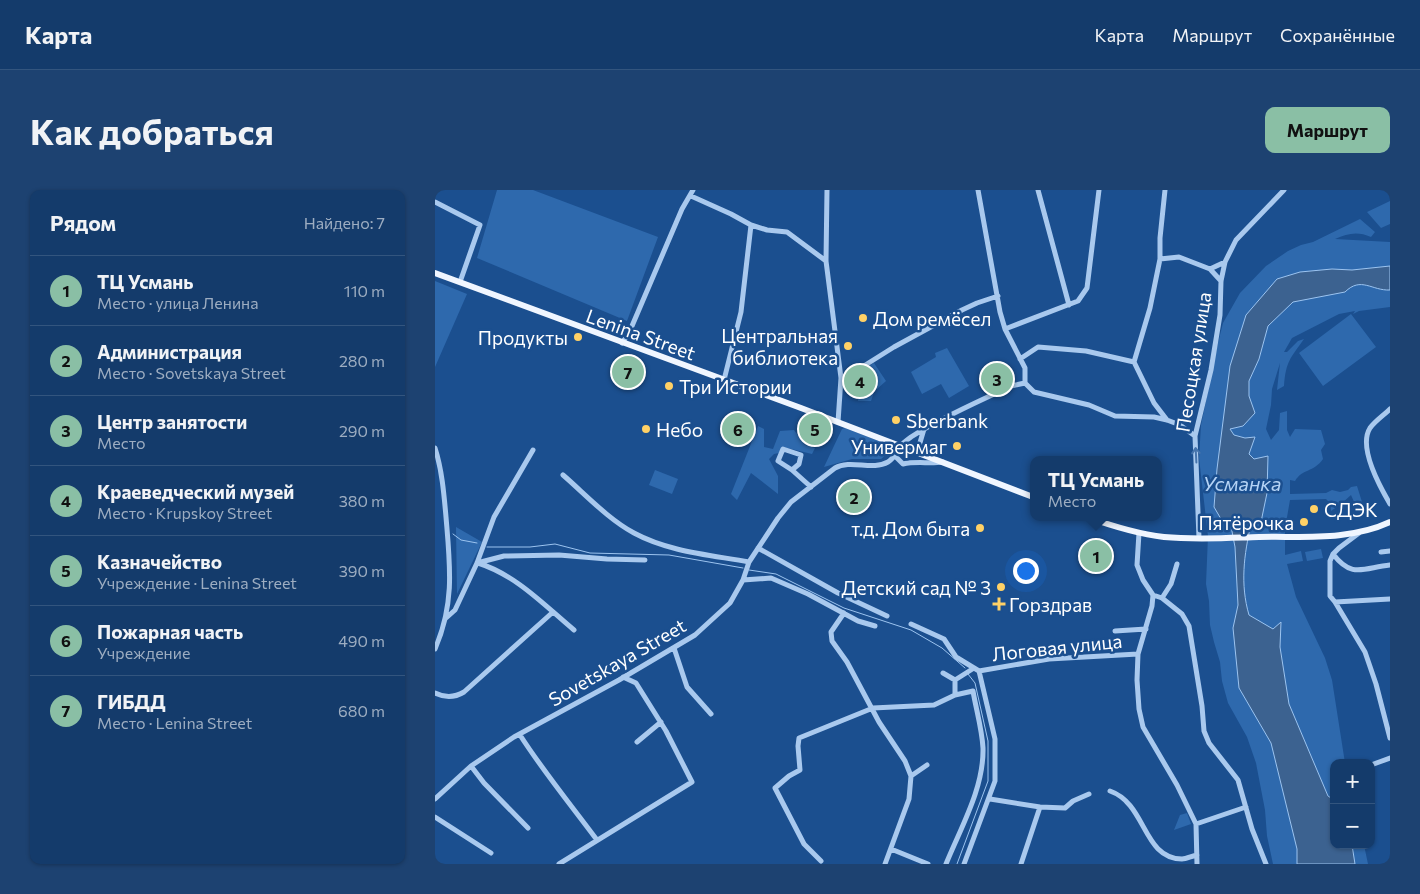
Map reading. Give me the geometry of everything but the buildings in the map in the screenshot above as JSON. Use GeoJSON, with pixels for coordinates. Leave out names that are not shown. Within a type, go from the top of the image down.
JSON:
{"type":"FeatureCollection","features":[{"type":"Feature","properties":{"kind":"main road","name":"Lenina Street"},"geometry":{"type":"LineString","coordinates":[[435,273],[838,422],[1030,496]]}},
{"type":"Feature","properties":{"kind":"main road"},"geometry":{"type":"LineString","coordinates":[[1100,521],[1139,533],[1164,537],[1202,538],[1338,536],[1360,532],[1390,522]]}},
{"type":"Feature","properties":{"kind":"street"},"geometry":{"type":"LineString","coordinates":[[622,343],[629,334],[682,209],[693,190]]}},
{"type":"Feature","properties":{"kind":"street"},"geometry":{"type":"LineString","coordinates":[[827,190],[826,262],[841,378],[838,422]]}},
{"type":"Feature","properties":{"kind":"street"},"geometry":{"type":"LineString","coordinates":[[978,190],[1000,312],[1005,329],[1025,368],[1025,383],[1034,392],[1089,405],[1115,416],[1154,417],[1167,420],[1180,425],[1195,438]]}},
{"type":"Feature","properties":{"kind":"street"},"geometry":{"type":"LineString","coordinates":[[1038,190],[1069,305]]}},
{"type":"Feature","properties":{"kind":"street"},"geometry":{"type":"LineString","coordinates":[[1005,329],[1078,301],[1087,288],[1099,190]]}},
{"type":"Feature","properties":{"kind":"street"},"geometry":{"type":"LineString","coordinates":[[1165,190],[1160,238],[1160,259],[1150,308],[1134,362],[1151,396],[1167,420]]}},
{"type":"Feature","properties":{"kind":"street","name":"Песоцкая улица"},"geometry":{"type":"LineString","coordinates":[[1202,538],[1195,438],[1211,370],[1220,316],[1221,281],[1225,262],[1236,240],[1284,190]]}},
{"type":"Feature","properties":{"kind":"street"},"geometry":{"type":"LineString","coordinates":[[691,196],[731,214],[751,226],[787,232],[826,262]]}},
{"type":"Feature","properties":{"kind":"street"},"geometry":{"type":"LineString","coordinates":[[435,202],[480,225],[460,282]]}},
{"type":"Feature","properties":{"kind":"street"},"geometry":{"type":"LineString","coordinates":[[724,380],[741,312],[751,226]]}},
{"type":"Feature","properties":{"kind":"street","name":"Песоцкая улица"},"geometry":{"type":"LineString","coordinates":[[1160,259],[1179,257],[1210,269],[1221,281]]}},
{"type":"Feature","properties":{"kind":"street"},"geometry":{"type":"LineString","coordinates":[[1210,269],[1225,262]]}},
{"type":"Feature","properties":{"kind":"street"},"geometry":{"type":"LineString","coordinates":[[841,378],[977,302],[998,296]]}},
{"type":"Feature","properties":{"kind":"street"},"geometry":{"type":"LineString","coordinates":[[1020,359],[1038,347],[1086,351],[1134,362]]}},
{"type":"Feature","properties":{"kind":"street"},"geometry":{"type":"LineString","coordinates":[[943,462],[903,464],[895,456],[905,441],[924,429],[1011,386],[1025,383]]}},
{"type":"Feature","properties":{"kind":"street"},"geometry":{"type":"LineString","coordinates":[[1390,409],[1371,426],[1367,442],[1370,462],[1377,483],[1390,504]]}},
{"type":"Feature","properties":{"kind":"street"},"geometry":{"type":"LineString","coordinates":[[922,454],[919,446],[924,429]]}},
{"type":"Feature","properties":{"kind":"street"},"geometry":{"type":"LineString","coordinates":[[435,448],[442,479],[450,556],[450,595],[447,618],[435,649]]}},
{"type":"Feature","properties":{"kind":"street"},"geometry":{"type":"LineString","coordinates":[[792,470],[799,464],[801,455],[783,449],[778,461],[792,470],[811,487]]}},
{"type":"Feature","properties":{"kind":"street"},"geometry":{"type":"LineString","coordinates":[[447,618],[455,610],[477,563],[493,517],[533,450]]}},
{"type":"Feature","properties":{"kind":"street","name":"Sovetskaya Street"},"geometry":{"type":"LineString","coordinates":[[435,799],[471,766],[520,735],[695,636],[729,603],[743,580],[749,562],[778,518],[791,502],[811,487],[842,464],[871,465],[885,463],[895,456]]}},
{"type":"Feature","properties":{"kind":"street"},"geometry":{"type":"LineString","coordinates":[[563,475],[605,512],[635,534],[663,546],[749,562]]}},
{"type":"Feature","properties":{"kind":"street"},"geometry":{"type":"LineString","coordinates":[[1360,532],[1333,554],[1330,562],[1330,596],[1365,652],[1376,684],[1390,738]]}},
{"type":"Feature","properties":{"kind":"street"},"geometry":{"type":"LineString","coordinates":[[1139,533],[1137,565],[1143,580],[1153,595],[1162,598],[1182,614],[1189,626],[1204,730],[1209,743],[1238,780],[1252,829],[1266,864]]}},
{"type":"Feature","properties":{"kind":"street"},"geometry":{"type":"LineString","coordinates":[[758,548],[838,593],[887,616]]}},
{"type":"Feature","properties":{"kind":"street"},"geometry":{"type":"LineString","coordinates":[[1381,552],[1390,551]]}},
{"type":"Feature","properties":{"kind":"street"},"geometry":{"type":"LineString","coordinates":[[1333,554],[1345,567],[1355,571],[1390,565]]}},
{"type":"Feature","properties":{"kind":"street"},"geometry":{"type":"LineString","coordinates":[[477,563],[504,556],[559,555],[607,560],[645,560]]}},
{"type":"Feature","properties":{"kind":"street"},"geometry":{"type":"LineString","coordinates":[[477,563],[491,567],[526,588],[575,630]]}},
{"type":"Feature","properties":{"kind":"street"},"geometry":{"type":"LineString","coordinates":[[1162,598],[1171,584],[1177,564]]}},
{"type":"Feature","properties":{"kind":"street"},"geometry":{"type":"LineString","coordinates":[[743,580],[771,578],[858,621],[875,626]]}},
{"type":"Feature","properties":{"kind":"street"},"geometry":{"type":"LineString","coordinates":[[1153,595],[1152,606],[1138,654],[1139,709],[1143,726],[1177,785],[1196,824],[1197,864]]}},
{"type":"Feature","properties":{"kind":"street"},"geometry":{"type":"LineString","coordinates":[[1335,602],[1390,599]]}},
{"type":"Feature","properties":{"kind":"street"},"geometry":{"type":"LineString","coordinates":[[435,693],[446,697],[459,695],[464,692],[553,612]]}},
{"type":"Feature","properties":{"kind":"street"},"geometry":{"type":"LineString","coordinates":[[845,613],[831,632],[832,641],[847,662],[879,722],[905,761],[911,776],[909,799],[885,864]]}},
{"type":"Feature","properties":{"kind":"street","name":"Логовая улица"},"geometry":{"type":"LineString","coordinates":[[911,624],[944,639],[956,657],[977,670],[1041,660],[1138,654]]}},
{"type":"Feature","properties":{"kind":"street"},"geometry":{"type":"LineString","coordinates":[[1115,631],[1145,629]]}},
{"type":"Feature","properties":{"kind":"street"},"geometry":{"type":"LineString","coordinates":[[674,648],[687,687],[711,714]]}},
{"type":"Feature","properties":{"kind":"street"},"geometry":{"type":"LineString","coordinates":[[955,680],[961,675],[977,670],[995,740],[995,781],[990,799],[964,864]]}},
{"type":"Feature","properties":{"kind":"street"},"geometry":{"type":"LineString","coordinates":[[559,864],[692,782],[661,722],[636,683],[634,671]]}},
{"type":"Feature","properties":{"kind":"street"},"geometry":{"type":"LineString","coordinates":[[943,673],[955,680]]}},
{"type":"Feature","properties":{"kind":"street"},"geometry":{"type":"LineString","coordinates":[[623,677],[636,683]]}},
{"type":"Feature","properties":{"kind":"street"},"geometry":{"type":"LineString","coordinates":[[955,680],[955,695]]}},
{"type":"Feature","properties":{"kind":"street"},"geometry":{"type":"LineString","coordinates":[[821,860],[803,844],[775,788],[789,776],[800,770],[799,738],[873,708],[934,705],[955,695],[973,691],[983,746],[982,764],[977,788],[946,864]]}},
{"type":"Feature","properties":{"kind":"street"},"geometry":{"type":"LineString","coordinates":[[637,742],[661,722]]}},
{"type":"Feature","properties":{"kind":"street"},"geometry":{"type":"LineString","coordinates":[[520,735],[532,754],[597,840]]}},
{"type":"Feature","properties":{"kind":"street"},"geometry":{"type":"LineString","coordinates":[[1375,764],[1390,758]]}},
{"type":"Feature","properties":{"kind":"street"},"geometry":{"type":"LineString","coordinates":[[471,766],[484,783],[528,828]]}},
{"type":"Feature","properties":{"kind":"street"},"geometry":{"type":"LineString","coordinates":[[911,776],[927,766]]}},
{"type":"Feature","properties":{"kind":"street"},"geometry":{"type":"LineString","coordinates":[[1110,791],[1117,793],[1135,810],[1155,846],[1161,853],[1181,859],[1197,855]]}},
{"type":"Feature","properties":{"kind":"street"},"geometry":{"type":"LineString","coordinates":[[990,799],[1040,807],[1065,808],[1073,801],[1089,794]]}},
{"type":"Feature","properties":{"kind":"street"},"geometry":{"type":"LineString","coordinates":[[1021,864],[1040,807]]}},
{"type":"Feature","properties":{"kind":"street"},"geometry":{"type":"LineString","coordinates":[[1196,824],[1246,807]]}},
{"type":"Feature","properties":{"kind":"street"},"geometry":{"type":"LineString","coordinates":[[435,817],[491,853]]}},
{"type":"Feature","properties":{"kind":"street"},"geometry":{"type":"LineString","coordinates":[[891,849],[928,864]]}},
{"type":"Feature","properties":{"kind":"shaded area"},"geometry":{"type":"Polygon","coordinates":[[[497,190],[533,190],[658,237],[627,321],[477,258],[497,190]]]}},
{"type":"Feature","properties":{"kind":"shaded area"},"geometry":{"type":"Polygon","coordinates":[[[1390,201],[1390,224],[1381,228],[1367,212],[1390,201]]]}},
{"type":"Feature","properties":{"kind":"shaded area"},"geometry":{"type":"Polygon","coordinates":[[[1360,219],[1375,232],[1371,237],[1353,234],[1335,239],[1390,242],[1390,307],[1359,311],[1353,314],[1355,311],[1339,314],[1292,338],[1284,352],[1287,352],[1298,341],[1304,339],[1289,361],[1284,386],[1277,390],[1280,363],[1272,389],[1266,429],[1271,440],[1279,430],[1280,413],[1287,411],[1287,430],[1290,437],[1295,429],[1321,430],[1325,444],[1321,450],[1323,459],[1316,467],[1301,474],[1295,481],[1290,480],[1290,494],[1326,493],[1332,490],[1340,492],[1357,486],[1362,502],[1355,504],[1351,495],[1331,511],[1330,503],[1326,499],[1290,500],[1285,524],[1285,555],[1301,551],[1303,561],[1287,564],[1296,597],[1325,658],[1332,680],[1344,759],[1330,759],[1330,849],[1365,849],[1368,864],[1273,864],[1256,763],[1247,737],[1228,703],[1222,681],[1220,662],[1210,625],[1206,584],[1208,536],[1199,458],[1201,425],[1223,323],[1240,293],[1266,266],[1288,251],[1313,242],[1360,219]]]}},
{"type":"Feature","properties":{"kind":"shaded area"},"geometry":{"type":"Polygon","coordinates":[[[435,281],[467,294],[435,367],[435,281]]]}},
{"type":"Feature","properties":{"kind":"shaded area"},"geometry":{"type":"Polygon","coordinates":[[[1351,314],[1376,347],[1323,386],[1299,353],[1351,314]]]}},
{"type":"Feature","properties":{"kind":"shaded area"},"geometry":{"type":"Polygon","coordinates":[[[947,348],[969,386],[949,398],[941,384],[922,394],[911,372],[936,357],[935,353],[947,348]]]}},
{"type":"Feature","properties":{"kind":"shaded area"},"geometry":{"type":"Polygon","coordinates":[[[874,363],[886,381],[877,389],[867,367],[874,363]]]}},
{"type":"Feature","properties":{"kind":"shaded area"},"geometry":{"type":"Polygon","coordinates":[[[870,386],[874,392],[871,401],[858,401],[859,393],[870,386]]]}},
{"type":"Feature","properties":{"kind":"shaded area"},"geometry":{"type":"Polygon","coordinates":[[[758,426],[764,429],[764,447],[773,449],[780,431],[794,430],[805,445],[815,448],[812,454],[783,447],[779,453],[774,454],[769,459],[778,476],[778,494],[751,473],[737,500],[731,494],[758,426]]]}},
{"type":"Feature","properties":{"kind":"shaded area"},"geometry":{"type":"Polygon","coordinates":[[[845,428],[884,443],[887,454],[881,459],[852,459],[824,467],[842,429],[845,428]]]}},
{"type":"Feature","properties":{"kind":"shaded area"},"geometry":{"type":"Polygon","coordinates":[[[655,470],[678,479],[672,494],[649,485],[655,470]]]}},
{"type":"Feature","properties":{"kind":"shaded area"},"geometry":{"type":"Polygon","coordinates":[[[456,527],[482,542],[457,594],[456,527]]]}},
{"type":"Feature","properties":{"kind":"shaded area"},"geometry":{"type":"Polygon","coordinates":[[[1321,549],[1323,558],[1307,561],[1305,552],[1321,549]]]}},
{"type":"Feature","properties":{"kind":"shaded area"},"geometry":{"type":"Polygon","coordinates":[[[1187,813],[1191,824],[1174,830],[1180,815],[1187,813]]]}},
{"type":"Feature","properties":{"kind":"water","name":"Усманка"},"geometry":{"type":"Polygon","coordinates":[[[1390,266],[1390,290],[1367,285],[1356,285],[1345,292],[1293,302],[1268,326],[1259,359],[1249,381],[1249,396],[1255,413],[1243,426],[1230,429],[1234,435],[1245,438],[1255,437],[1249,454],[1254,459],[1268,456],[1267,493],[1261,522],[1251,524],[1246,547],[1244,581],[1249,615],[1273,629],[1281,622],[1280,647],[1289,704],[1330,797],[1330,849],[1353,849],[1355,864],[1297,864],[1297,849],[1271,743],[1239,688],[1233,628],[1238,605],[1235,547],[1230,521],[1221,519],[1214,507],[1217,469],[1230,366],[1246,315],[1277,279],[1300,272],[1332,269],[1352,270],[1390,266]]]}},
{"type":"Feature","properties":{"kind":"waterway"},"geometry":{"type":"LineString","coordinates":[[453,534],[461,540],[477,543]]}},
{"type":"Feature","properties":{"kind":"waterway"},"geometry":{"type":"LineString","coordinates":[[487,547],[530,547],[555,544],[590,553],[669,555],[743,568]]}},
{"type":"Feature","properties":{"kind":"waterway"},"geometry":{"type":"LineString","coordinates":[[749,570],[776,574],[844,608],[911,630],[942,648],[965,668]]}},
{"type":"Feature","properties":{"kind":"waterway"},"geometry":{"type":"LineString","coordinates":[[957,864],[988,781],[988,741],[975,683],[968,674]]}},
{"type":"Feature","properties":{"kind":"place","name":"Дом ремёсел"},"geometry":{"type":"Point","coordinates":[863,318]}},
{"type":"Feature","properties":{"kind":"place","name":"Продукты"},"geometry":{"type":"Point","coordinates":[578,337]}},
{"type":"Feature","properties":{"kind":"place","name":"Центральная библиотека"},"geometry":{"type":"Point","coordinates":[848,346]}},
{"type":"Feature","properties":{"kind":"place","name":"ГИБДД"},"geometry":{"type":"Point","coordinates":[628,372]}},
{"type":"Feature","properties":{"kind":"place","name":"Центр занятости"},"geometry":{"type":"Point","coordinates":[997,379]}},
{"type":"Feature","properties":{"kind":"place","name":"Краеведческий музей"},"geometry":{"type":"Point","coordinates":[860,381]}},
{"type":"Feature","properties":{"kind":"place","name":"Три Истории"},"geometry":{"type":"Point","coordinates":[669,386]}},
{"type":"Feature","properties":{"kind":"place","name":"Sberbank"},"geometry":{"type":"Point","coordinates":[896,420]}},
{"type":"Feature","properties":{"kind":"place","name":"Небо"},"geometry":{"type":"Point","coordinates":[646,429]}},
{"type":"Feature","properties":{"kind":"place","name":"Пожарная часть"},"geometry":{"type":"Point","coordinates":[738,429]}},
{"type":"Feature","properties":{"kind":"place","name":"Казначейство"},"geometry":{"type":"Point","coordinates":[815,429]}},
{"type":"Feature","properties":{"kind":"place","name":"Универмаг"},"geometry":{"type":"Point","coordinates":[957,446]}},
{"type":"Feature","properties":{"kind":"place","name":"Администрация"},"geometry":{"type":"Point","coordinates":[854,497]}},
{"type":"Feature","properties":{"kind":"place","name":"СДЭК"},"geometry":{"type":"Point","coordinates":[1314,509]}},
{"type":"Feature","properties":{"kind":"place","name":"Пятёрочка"},"geometry":{"type":"Point","coordinates":[1304,522]}},
{"type":"Feature","properties":{"kind":"place","name":"т.д. Дом быта"},"geometry":{"type":"Point","coordinates":[980,528]}},
{"type":"Feature","properties":{"kind":"place","name":"ТЦ Усмань"},"geometry":{"type":"Point","coordinates":[1096,556]}},
{"type":"Feature","properties":{"kind":"place","name":"Детский сад № 3"},"geometry":{"type":"Point","coordinates":[1001,587]}},
{"type":"Feature","properties":{"kind":"place","name":"Горздрав"},"geometry":{"type":"Point","coordinates":[999,604]}}]}
